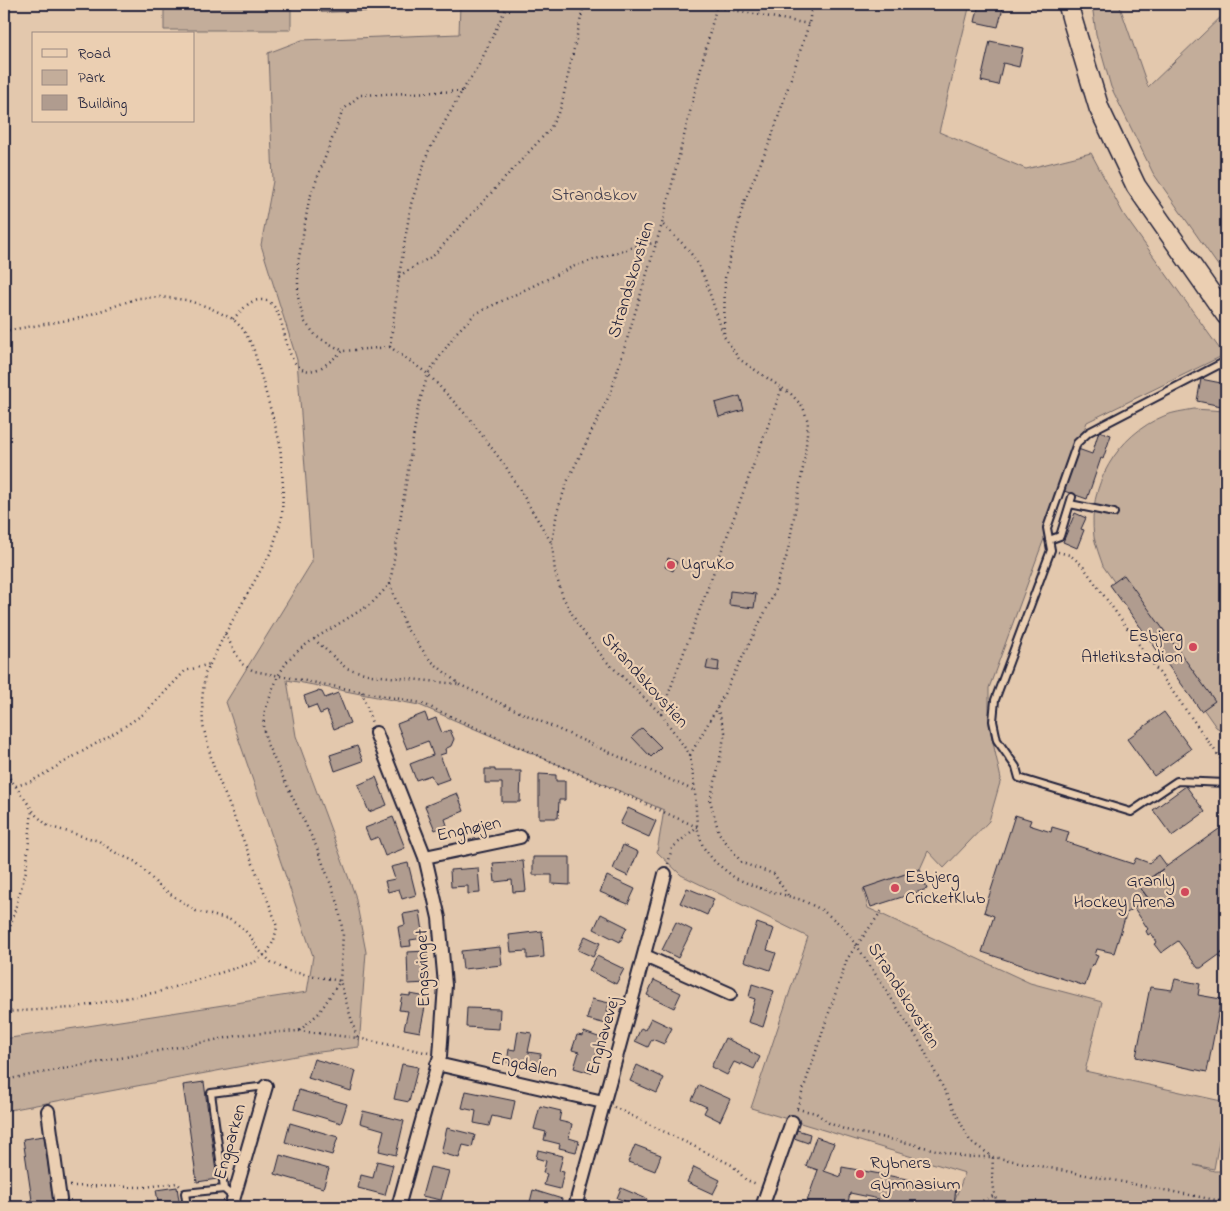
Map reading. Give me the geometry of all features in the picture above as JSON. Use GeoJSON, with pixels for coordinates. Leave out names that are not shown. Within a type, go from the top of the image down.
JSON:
{"type":"FeatureCollection","features":[{"type":"Feature","properties":{"kind":"street"},"geometry":{"type":"LineString","coordinates":[[1068,4],[1099,108],[1136,186],[1226,315]]}},
{"type":"Feature","properties":{"kind":"street","name":"Engsvinget"},"geometry":{"type":"LineString","coordinates":[[376,733],[425,857],[439,918],[445,985],[438,1060],[398,1207]]}},
{"type":"Feature","properties":{"kind":"street","name":"Enghøjen"},"geometry":{"type":"LineString","coordinates":[[425,857],[520,837]]}},
{"type":"Feature","properties":{"kind":"street","name":"Enghavevej"},"geometry":{"type":"LineString","coordinates":[[576,1207],[665,874]]}},
{"type":"Feature","properties":{"kind":"street"},"geometry":{"type":"LineString","coordinates":[[644,956],[730,994]]}},
{"type":"Feature","properties":{"kind":"street","name":"Engdalen"},"geometry":{"type":"LineString","coordinates":[[438,1060],[603,1102]]}},
{"type":"Feature","properties":{"kind":"street","name":"Engparken"},"geometry":{"type":"LineString","coordinates":[[229,1198],[266,1086]]}},
{"type":"Feature","properties":{"kind":"street"},"geometry":{"type":"LineString","coordinates":[[48,1111],[61,1207]]}},
{"type":"Feature","properties":{"kind":"street"},"geometry":{"type":"LineString","coordinates":[[762,1207],[792,1122]]}},
{"type":"Feature","properties":{"kind":"lane"},"geometry":{"type":"LineString","coordinates":[[1226,362],[1089,432],[1077,443],[1047,528],[1051,550],[996,700],[993,721],[997,740],[1016,767],[1019,778],[1131,812],[1178,781],[1226,783]]}},
{"type":"Feature","properties":{"kind":"lane"},"geometry":{"type":"LineString","coordinates":[[1049,540],[1060,536],[1071,501],[1114,513]]}},
{"type":"Feature","properties":{"kind":"lane"},"geometry":{"type":"LineString","coordinates":[[187,1207],[185,1193],[229,1198],[211,1093],[266,1086]]}},
{"type":"Feature","properties":{"kind":"path"},"geometry":{"type":"LineString","coordinates":[[390,347],[411,204],[428,152],[462,91],[477,69],[508,4]]}},
{"type":"Feature","properties":{"kind":"path"},"geometry":{"type":"LineString","coordinates":[[399,276],[434,255],[550,129],[561,107],[584,4]]}},
{"type":"Feature","properties":{"kind":"path"},"geometry":{"type":"LineString","coordinates":[[684,4],[717,6],[809,24]]}},
{"type":"Feature","properties":{"kind":"path"},"geometry":{"type":"LineString","coordinates":[[724,336],[726,278],[744,202],[771,139],[809,24],[812,4]]}},
{"type":"Feature","properties":{"kind":"path","name":"Strandskovstien"},"geometry":{"type":"LineString","coordinates":[[717,6],[662,224],[611,392],[567,482],[557,512],[552,543],[556,572],[563,597],[578,625],[605,660],[661,714],[690,755],[695,790],[696,827],[703,847],[715,862],[736,878],[759,888],[802,900],[822,910],[841,925],[857,946],[921,1044],[970,1141],[993,1157],[1226,1202]]}},
{"type":"Feature","properties":{"kind":"path"},"geometry":{"type":"LineString","coordinates":[[343,351],[317,337],[304,321],[298,297],[298,263],[309,200],[343,110],[360,95],[462,91]]}},
{"type":"Feature","properties":{"kind":"path"},"geometry":{"type":"LineString","coordinates":[[662,224],[684,245],[696,260],[705,279],[724,336],[739,359],[791,394],[804,407],[808,422],[805,457],[787,555],[772,598],[717,708],[690,755]]}},
{"type":"Feature","properties":{"kind":"path"},"geometry":{"type":"LineString","coordinates":[[656,243],[639,245],[572,267],[475,314],[456,333],[428,374],[418,407],[390,584],[406,628],[430,660],[460,685],[695,790]]}},
{"type":"Feature","properties":{"kind":"path"},"geometry":{"type":"LineString","coordinates":[[4,331],[80,318],[138,298],[153,297],[186,300],[208,307],[233,319],[243,329],[253,347],[280,443],[283,486],[282,517],[272,550],[205,674],[202,700],[203,726],[213,764],[277,927],[274,940],[268,952],[255,962],[158,992],[72,1008],[4,1012]]}},
{"type":"Feature","properties":{"kind":"path"},"geometry":{"type":"LineString","coordinates":[[233,319],[250,303],[258,300],[267,300],[274,306],[282,324],[290,356],[298,366],[307,371],[319,369],[343,351],[390,347],[428,374],[469,418],[506,467],[552,543]]}},
{"type":"Feature","properties":{"kind":"path"},"geometry":{"type":"LineString","coordinates":[[661,714],[782,388]]}},
{"type":"Feature","properties":{"kind":"path"},"geometry":{"type":"LineString","coordinates":[[1051,550],[1070,554],[1082,565],[1221,759],[1226,763]]}},
{"type":"Feature","properties":{"kind":"path"},"geometry":{"type":"LineString","coordinates":[[357,1038],[340,981],[343,934],[338,903],[317,848],[267,744],[263,727],[265,710],[278,676],[288,660],[314,639],[371,604],[390,584]]}},
{"type":"Feature","properties":{"kind":"path"},"geometry":{"type":"LineString","coordinates":[[225,634],[242,664],[254,671],[421,703],[696,827],[672,848],[665,874]]}},
{"type":"Feature","properties":{"kind":"path"},"geometry":{"type":"LineString","coordinates":[[314,639],[346,668],[371,675],[460,685]]}},
{"type":"Feature","properties":{"kind":"path"},"geometry":{"type":"LineString","coordinates":[[16,786],[32,781],[116,732],[145,712],[185,672],[210,664]]}},
{"type":"Feature","properties":{"kind":"path"},"geometry":{"type":"LineString","coordinates":[[361,692],[376,733]]}},
{"type":"Feature","properties":{"kind":"path"},"geometry":{"type":"LineString","coordinates":[[717,708],[724,732],[717,774],[710,800],[718,833],[742,863],[774,874],[789,896]]}},
{"type":"Feature","properties":{"kind":"path"},"geometry":{"type":"LineString","coordinates":[[4,770],[36,815],[48,826],[99,841],[114,852],[136,862],[160,888],[196,911],[230,920],[242,928],[257,948],[271,962],[288,971],[340,981]]}},
{"type":"Feature","properties":{"kind":"path"},"geometry":{"type":"LineString","coordinates":[[4,955],[5,945],[26,871],[32,809]]}},
{"type":"Feature","properties":{"kind":"path"},"geometry":{"type":"LineString","coordinates":[[792,1122],[847,959],[883,909]]}},
{"type":"Feature","properties":{"kind":"path"},"geometry":{"type":"LineString","coordinates":[[299,1031],[318,1013],[340,981]]}},
{"type":"Feature","properties":{"kind":"path"},"geometry":{"type":"LineString","coordinates":[[4,1080],[247,1034],[299,1031],[357,1038],[438,1060]]}},
{"type":"Feature","properties":{"kind":"path"},"geometry":{"type":"LineString","coordinates":[[603,1102],[732,1165],[746,1180],[769,1189]]}},
{"type":"Feature","properties":{"kind":"path"},"geometry":{"type":"LineString","coordinates":[[796,1109],[816,1113],[829,1123],[846,1130],[964,1157],[993,1157],[992,1177],[997,1207]]}},
{"type":"Feature","properties":{"kind":"path"},"geometry":{"type":"LineString","coordinates":[[58,1186],[145,1186],[177,1183],[185,1193]]}},
{"type":"Feature","properties":{"kind":"path"},"geometry":{"type":"LineString","coordinates":[[969,1207],[995,1195]]}},
{"type":"Feature","properties":{"kind":"green space"},"geometry":{"type":"Polygon","coordinates":[[[164,4],[291,4],[291,30],[164,30],[164,4]]]}},
{"type":"Feature","properties":{"kind":"green space","name":"Strandskov"},"geometry":{"type":"Polygon","coordinates":[[[460,4],[970,4],[939,132],[1026,169],[1091,153],[1124,215],[1224,355],[1087,422],[989,688],[989,724],[1001,779],[989,821],[944,868],[928,851],[920,869],[863,889],[868,908],[1030,983],[1102,1002],[1085,1071],[1226,1102],[1214,1169],[1194,1165],[1214,1171],[1226,1171],[1226,1207],[952,1207],[965,1173],[751,1108],[808,937],[681,875],[657,852],[664,810],[419,705],[287,680],[296,736],[355,895],[366,952],[359,1047],[312,1053],[4,1111],[4,1039],[307,992],[313,956],[226,702],[312,562],[297,360],[261,245],[273,181],[268,53],[302,40],[459,34],[460,4]]]}},
{"type":"Feature","properties":{"kind":"green space"},"geometry":{"type":"Polygon","coordinates":[[[1092,4],[1119,4],[1148,87],[1226,12],[1226,277],[1153,173],[1111,87],[1096,34],[1092,4]]]}},
{"type":"Feature","properties":{"kind":"green space","name":"Esbjerg Atletikstadion"},"geometry":{"type":"Polygon","coordinates":[[[1194,409],[1226,411],[1226,733],[1216,727],[1103,566],[1094,537],[1095,499],[1109,464],[1119,449],[1147,425],[1167,415],[1194,409]]]}},
{"type":"Feature","properties":{"kind":"building"},"geometry":{"type":"Polygon","coordinates":[[[321,4],[374,4],[374,11],[321,12],[321,4]]]}},
{"type":"Feature","properties":{"kind":"building"},"geometry":{"type":"Polygon","coordinates":[[[979,4],[1004,4],[998,27],[975,22],[979,4]]]}},
{"type":"Feature","properties":{"kind":"building"},"geometry":{"type":"Polygon","coordinates":[[[990,41],[1023,48],[1019,67],[1003,63],[998,85],[981,81],[990,41]]]}},
{"type":"Feature","properties":{"kind":"building"},"geometry":{"type":"Polygon","coordinates":[[[1201,379],[1226,384],[1226,407],[1197,401],[1201,379]]]}},
{"type":"Feature","properties":{"kind":"building"},"geometry":{"type":"Polygon","coordinates":[[[740,396],[744,410],[719,417],[715,403],[740,396]]]}},
{"type":"Feature","properties":{"kind":"building"},"geometry":{"type":"Polygon","coordinates":[[[1099,431],[1111,435],[1087,499],[1064,491],[1078,449],[1092,454],[1099,431]]]}},
{"type":"Feature","properties":{"kind":"building"},"geometry":{"type":"Polygon","coordinates":[[[1075,513],[1086,518],[1081,529],[1084,530],[1077,548],[1063,542],[1075,513]]]}},
{"type":"Feature","properties":{"kind":"building","name":"UgruKo"},"geometry":{"type":"Polygon","coordinates":[[[668,558],[677,562],[673,571],[665,567],[668,558]]]}},
{"type":"Feature","properties":{"kind":"building"},"geometry":{"type":"Polygon","coordinates":[[[1124,575],[1215,701],[1201,711],[1110,585],[1124,575]]]}},
{"type":"Feature","properties":{"kind":"building"},"geometry":{"type":"Polygon","coordinates":[[[730,591],[756,594],[754,608],[729,605],[730,591]]]}},
{"type":"Feature","properties":{"kind":"building"},"geometry":{"type":"Polygon","coordinates":[[[708,660],[719,662],[718,671],[706,669],[708,660]]]}},
{"type":"Feature","properties":{"kind":"building"},"geometry":{"type":"Polygon","coordinates":[[[318,691],[322,692],[325,698],[338,693],[350,723],[334,729],[327,711],[320,714],[316,705],[308,708],[304,696],[318,691]]]}},
{"type":"Feature","properties":{"kind":"building"},"geometry":{"type":"Polygon","coordinates":[[[1164,712],[1191,749],[1154,776],[1127,739],[1164,712]]]}},
{"type":"Feature","properties":{"kind":"building"},"geometry":{"type":"Polygon","coordinates":[[[425,713],[428,721],[436,718],[442,733],[450,730],[454,739],[451,746],[445,749],[446,753],[440,755],[449,779],[435,784],[431,775],[416,780],[410,764],[433,755],[428,741],[407,749],[397,724],[425,713]]]}},
{"type":"Feature","properties":{"kind":"building"},"geometry":{"type":"Polygon","coordinates":[[[642,728],[661,747],[651,757],[632,737],[642,728]]]}},
{"type":"Feature","properties":{"kind":"building"},"geometry":{"type":"Polygon","coordinates":[[[357,746],[363,761],[335,771],[330,755],[357,746]]]}},
{"type":"Feature","properties":{"kind":"building"},"geometry":{"type":"Polygon","coordinates":[[[485,769],[521,771],[520,802],[502,802],[502,783],[485,783],[485,769]]]}},
{"type":"Feature","properties":{"kind":"building"},"geometry":{"type":"Polygon","coordinates":[[[539,774],[556,775],[556,781],[565,781],[565,800],[559,800],[558,818],[539,818],[539,774]]]}},
{"type":"Feature","properties":{"kind":"building"},"geometry":{"type":"Polygon","coordinates":[[[376,777],[387,805],[369,812],[358,785],[376,777]]]}},
{"type":"Feature","properties":{"kind":"building"},"geometry":{"type":"Polygon","coordinates":[[[1186,786],[1205,812],[1172,836],[1153,810],[1186,786]]]}},
{"type":"Feature","properties":{"kind":"building"},"geometry":{"type":"Polygon","coordinates":[[[457,793],[464,811],[445,819],[447,825],[435,830],[425,806],[457,793]]]}},
{"type":"Feature","properties":{"kind":"building"},"geometry":{"type":"Polygon","coordinates":[[[628,808],[656,821],[649,837],[620,824],[628,808]]]}},
{"type":"Feature","properties":{"kind":"building"},"geometry":{"type":"Polygon","coordinates":[[[1015,815],[1031,820],[1029,825],[1051,832],[1052,827],[1069,832],[1066,842],[1133,864],[1136,858],[1149,863],[1159,855],[1167,866],[1139,886],[1148,898],[1127,913],[1119,909],[1118,912],[1126,915],[1114,953],[1097,949],[1095,955],[1098,956],[1094,965],[1092,964],[1085,986],[982,952],[994,916],[984,912],[1015,815]]]}},
{"type":"Feature","properties":{"kind":"building"},"geometry":{"type":"Polygon","coordinates":[[[393,817],[405,848],[385,856],[378,837],[370,840],[365,828],[393,817]]]}},
{"type":"Feature","properties":{"kind":"building","name":"Granly Hockey Arena"},"geometry":{"type":"Polygon","coordinates":[[[1226,824],[1226,950],[1201,968],[1198,968],[1178,941],[1161,953],[1154,944],[1157,942],[1151,933],[1148,935],[1146,931],[1148,929],[1134,908],[1148,898],[1139,886],[1226,824]]]}},
{"type":"Feature","properties":{"kind":"building"},"geometry":{"type":"Polygon","coordinates":[[[623,845],[638,852],[628,876],[613,869],[623,845]]]}},
{"type":"Feature","properties":{"kind":"building"},"geometry":{"type":"Polygon","coordinates":[[[533,857],[570,857],[570,885],[552,884],[552,875],[533,875],[533,857]]]}},
{"type":"Feature","properties":{"kind":"building"},"geometry":{"type":"Polygon","coordinates":[[[523,861],[526,891],[513,892],[512,880],[495,882],[493,863],[523,861]]]}},
{"type":"Feature","properties":{"kind":"building"},"geometry":{"type":"Polygon","coordinates":[[[408,863],[416,895],[402,899],[399,889],[388,892],[385,881],[395,879],[391,867],[408,863]]]}},
{"type":"Feature","properties":{"kind":"building"},"geometry":{"type":"Polygon","coordinates":[[[478,868],[480,893],[468,894],[468,886],[451,887],[450,870],[478,868]]]}},
{"type":"Feature","properties":{"kind":"building","name":"Esbjerg CricketKlub"},"geometry":{"type":"Polygon","coordinates":[[[920,869],[927,889],[871,907],[864,888],[920,869]]]}},
{"type":"Feature","properties":{"kind":"building"},"geometry":{"type":"Polygon","coordinates":[[[607,876],[635,889],[628,904],[600,892],[607,876]]]}},
{"type":"Feature","properties":{"kind":"building"},"geometry":{"type":"Polygon","coordinates":[[[687,888],[714,899],[707,915],[680,903],[687,888]]]}},
{"type":"Feature","properties":{"kind":"building"},"geometry":{"type":"Polygon","coordinates":[[[420,911],[424,938],[410,940],[411,946],[401,947],[398,927],[405,925],[403,914],[420,911]]]}},
{"type":"Feature","properties":{"kind":"building"},"geometry":{"type":"Polygon","coordinates":[[[601,914],[627,927],[620,942],[594,929],[601,914]]]}},
{"type":"Feature","properties":{"kind":"building"},"geometry":{"type":"Polygon","coordinates":[[[676,922],[692,930],[678,958],[662,950],[676,922]]]}},
{"type":"Feature","properties":{"kind":"building"},"geometry":{"type":"Polygon","coordinates":[[[757,923],[774,929],[767,950],[776,953],[770,970],[744,961],[757,923]]]}},
{"type":"Feature","properties":{"kind":"building"},"geometry":{"type":"Polygon","coordinates":[[[542,931],[544,957],[527,959],[527,951],[511,952],[509,935],[542,931]]]}},
{"type":"Feature","properties":{"kind":"building"},"geometry":{"type":"Polygon","coordinates":[[[585,936],[600,943],[593,957],[578,950],[585,936]]]}},
{"type":"Feature","properties":{"kind":"building"},"geometry":{"type":"Polygon","coordinates":[[[500,947],[502,965],[463,969],[461,951],[500,947]]]}},
{"type":"Feature","properties":{"kind":"building"},"geometry":{"type":"Polygon","coordinates":[[[1226,950],[1226,960],[1218,956],[1226,950]]]}},
{"type":"Feature","properties":{"kind":"building"},"geometry":{"type":"Polygon","coordinates":[[[427,951],[428,983],[408,984],[407,952],[427,951]]]}},
{"type":"Feature","properties":{"kind":"building"},"geometry":{"type":"Polygon","coordinates":[[[597,956],[624,969],[616,984],[589,970],[597,956]]]}},
{"type":"Feature","properties":{"kind":"building"},"geometry":{"type":"Polygon","coordinates":[[[1175,979],[1200,984],[1198,995],[1221,999],[1207,1072],[1136,1057],[1150,987],[1172,990],[1175,979]]]}},
{"type":"Feature","properties":{"kind":"building"},"geometry":{"type":"Polygon","coordinates":[[[654,980],[681,993],[674,1008],[647,995],[654,980]]]}},
{"type":"Feature","properties":{"kind":"building"},"geometry":{"type":"Polygon","coordinates":[[[752,984],[774,991],[763,1027],[748,1022],[755,999],[749,997],[752,984]]]}},
{"type":"Feature","properties":{"kind":"building"},"geometry":{"type":"Polygon","coordinates":[[[410,994],[427,997],[420,1032],[404,1029],[408,1011],[399,1010],[402,995],[410,996],[410,994]]]}},
{"type":"Feature","properties":{"kind":"building"},"geometry":{"type":"Polygon","coordinates":[[[592,999],[609,1003],[607,1012],[612,1013],[610,1025],[587,1019],[592,999]]]}},
{"type":"Feature","properties":{"kind":"building"},"geometry":{"type":"Polygon","coordinates":[[[467,1008],[500,1009],[499,1029],[466,1027],[467,1008]]]}},
{"type":"Feature","properties":{"kind":"building"},"geometry":{"type":"Polygon","coordinates":[[[651,1018],[672,1028],[664,1044],[652,1039],[648,1047],[635,1041],[641,1028],[645,1030],[651,1018]]]}},
{"type":"Feature","properties":{"kind":"building"},"geometry":{"type":"Polygon","coordinates":[[[518,1031],[532,1033],[528,1052],[541,1054],[538,1069],[507,1063],[509,1049],[515,1050],[518,1031]]]}},
{"type":"Feature","properties":{"kind":"building"},"geometry":{"type":"Polygon","coordinates":[[[584,1032],[601,1038],[591,1073],[574,1068],[579,1052],[572,1050],[577,1035],[583,1036],[584,1032]]]}},
{"type":"Feature","properties":{"kind":"building"},"geometry":{"type":"Polygon","coordinates":[[[725,1038],[760,1057],[754,1069],[734,1062],[727,1075],[711,1067],[725,1038]]]}},
{"type":"Feature","properties":{"kind":"building"},"geometry":{"type":"Polygon","coordinates":[[[314,1059],[356,1071],[351,1091],[308,1078],[314,1059]]]}},
{"type":"Feature","properties":{"kind":"building"},"geometry":{"type":"Polygon","coordinates":[[[402,1064],[418,1067],[409,1102],[394,1099],[402,1064]]]}},
{"type":"Feature","properties":{"kind":"building"},"geometry":{"type":"Polygon","coordinates":[[[637,1065],[664,1078],[657,1093],[630,1081],[637,1065]]]}},
{"type":"Feature","properties":{"kind":"building"},"geometry":{"type":"Polygon","coordinates":[[[204,1082],[217,1179],[197,1182],[183,1085],[204,1082]]]}},
{"type":"Feature","properties":{"kind":"building"},"geometry":{"type":"Polygon","coordinates":[[[699,1085],[730,1099],[720,1121],[704,1113],[707,1107],[692,1100],[699,1085]]]}},
{"type":"Feature","properties":{"kind":"building"},"geometry":{"type":"Polygon","coordinates":[[[299,1090],[347,1104],[341,1123],[294,1109],[299,1090]]]}},
{"type":"Feature","properties":{"kind":"building"},"geometry":{"type":"Polygon","coordinates":[[[466,1091],[515,1101],[511,1120],[492,1116],[489,1126],[474,1123],[476,1111],[462,1108],[466,1091]]]}},
{"type":"Feature","properties":{"kind":"building"},"geometry":{"type":"Polygon","coordinates":[[[540,1106],[561,1111],[559,1121],[572,1124],[569,1138],[579,1141],[576,1152],[559,1148],[560,1144],[544,1140],[546,1132],[534,1129],[540,1106]]]}},
{"type":"Feature","properties":{"kind":"building"},"geometry":{"type":"Polygon","coordinates":[[[363,1111],[404,1121],[396,1155],[379,1151],[384,1130],[360,1123],[363,1111]]]}},
{"type":"Feature","properties":{"kind":"building"},"geometry":{"type":"Polygon","coordinates":[[[290,1123],[338,1137],[332,1155],[285,1142],[290,1123]]]}},
{"type":"Feature","properties":{"kind":"building"},"geometry":{"type":"Polygon","coordinates":[[[447,1128],[475,1135],[472,1147],[463,1145],[459,1158],[441,1153],[447,1128]]]}},
{"type":"Feature","properties":{"kind":"building"},"geometry":{"type":"Polygon","coordinates":[[[797,1130],[810,1134],[808,1143],[794,1138],[797,1130]]]}},
{"type":"Feature","properties":{"kind":"building"},"geometry":{"type":"Polygon","coordinates":[[[44,1136],[54,1207],[33,1207],[23,1139],[44,1136]]]}},
{"type":"Feature","properties":{"kind":"building","name":"Rybners Gymnasium"},"geometry":{"type":"Polygon","coordinates":[[[816,1137],[834,1143],[824,1171],[841,1177],[842,1167],[956,1188],[954,1204],[941,1203],[940,1207],[873,1207],[879,1199],[850,1193],[847,1207],[805,1207],[818,1170],[806,1166],[816,1137]]]}},
{"type":"Feature","properties":{"kind":"building"},"geometry":{"type":"Polygon","coordinates":[[[635,1145],[661,1155],[655,1171],[628,1162],[635,1145]]]}},
{"type":"Feature","properties":{"kind":"building"},"geometry":{"type":"Polygon","coordinates":[[[538,1150],[563,1156],[559,1171],[564,1172],[560,1189],[544,1185],[547,1174],[543,1173],[546,1161],[536,1158],[538,1150]]]}},
{"type":"Feature","properties":{"kind":"building"},"geometry":{"type":"Polygon","coordinates":[[[280,1155],[329,1169],[323,1188],[275,1174],[280,1155]]]}},
{"type":"Feature","properties":{"kind":"building"},"geometry":{"type":"Polygon","coordinates":[[[377,1161],[393,1165],[385,1195],[358,1188],[361,1175],[373,1178],[377,1161]]]}},
{"type":"Feature","properties":{"kind":"building"},"geometry":{"type":"Polygon","coordinates":[[[430,1167],[449,1171],[441,1200],[422,1196],[430,1167]]]}},
{"type":"Feature","properties":{"kind":"building"},"geometry":{"type":"Polygon","coordinates":[[[694,1167],[720,1180],[713,1194],[687,1182],[694,1167]]]}},
{"type":"Feature","properties":{"kind":"building"},"geometry":{"type":"Polygon","coordinates":[[[177,1187],[180,1207],[159,1207],[156,1190],[177,1187]]]}},
{"type":"Feature","properties":{"kind":"building"},"geometry":{"type":"Polygon","coordinates":[[[621,1188],[647,1199],[644,1207],[623,1206],[625,1201],[617,1198],[621,1188]]]}},
{"type":"Feature","properties":{"kind":"building"},"geometry":{"type":"Polygon","coordinates":[[[533,1190],[562,1199],[560,1207],[529,1206],[533,1190]]]}},
{"type":"Feature","properties":{"kind":"place","name":"UgruKo"},"geometry":{"type":"Point","coordinates":[671,565]}},
{"type":"Feature","properties":{"kind":"place","name":"Esbjerg Atletikstadion"},"geometry":{"type":"Point","coordinates":[1193,647]}},
{"type":"Feature","properties":{"kind":"place","name":"Esbjerg CricketKlub"},"geometry":{"type":"Point","coordinates":[895,888]}},
{"type":"Feature","properties":{"kind":"place","name":"Granly Hockey Arena"},"geometry":{"type":"Point","coordinates":[1185,892]}},
{"type":"Feature","properties":{"kind":"place","name":"Rybners Gymnasium"},"geometry":{"type":"Point","coordinates":[860,1174]}}]}
